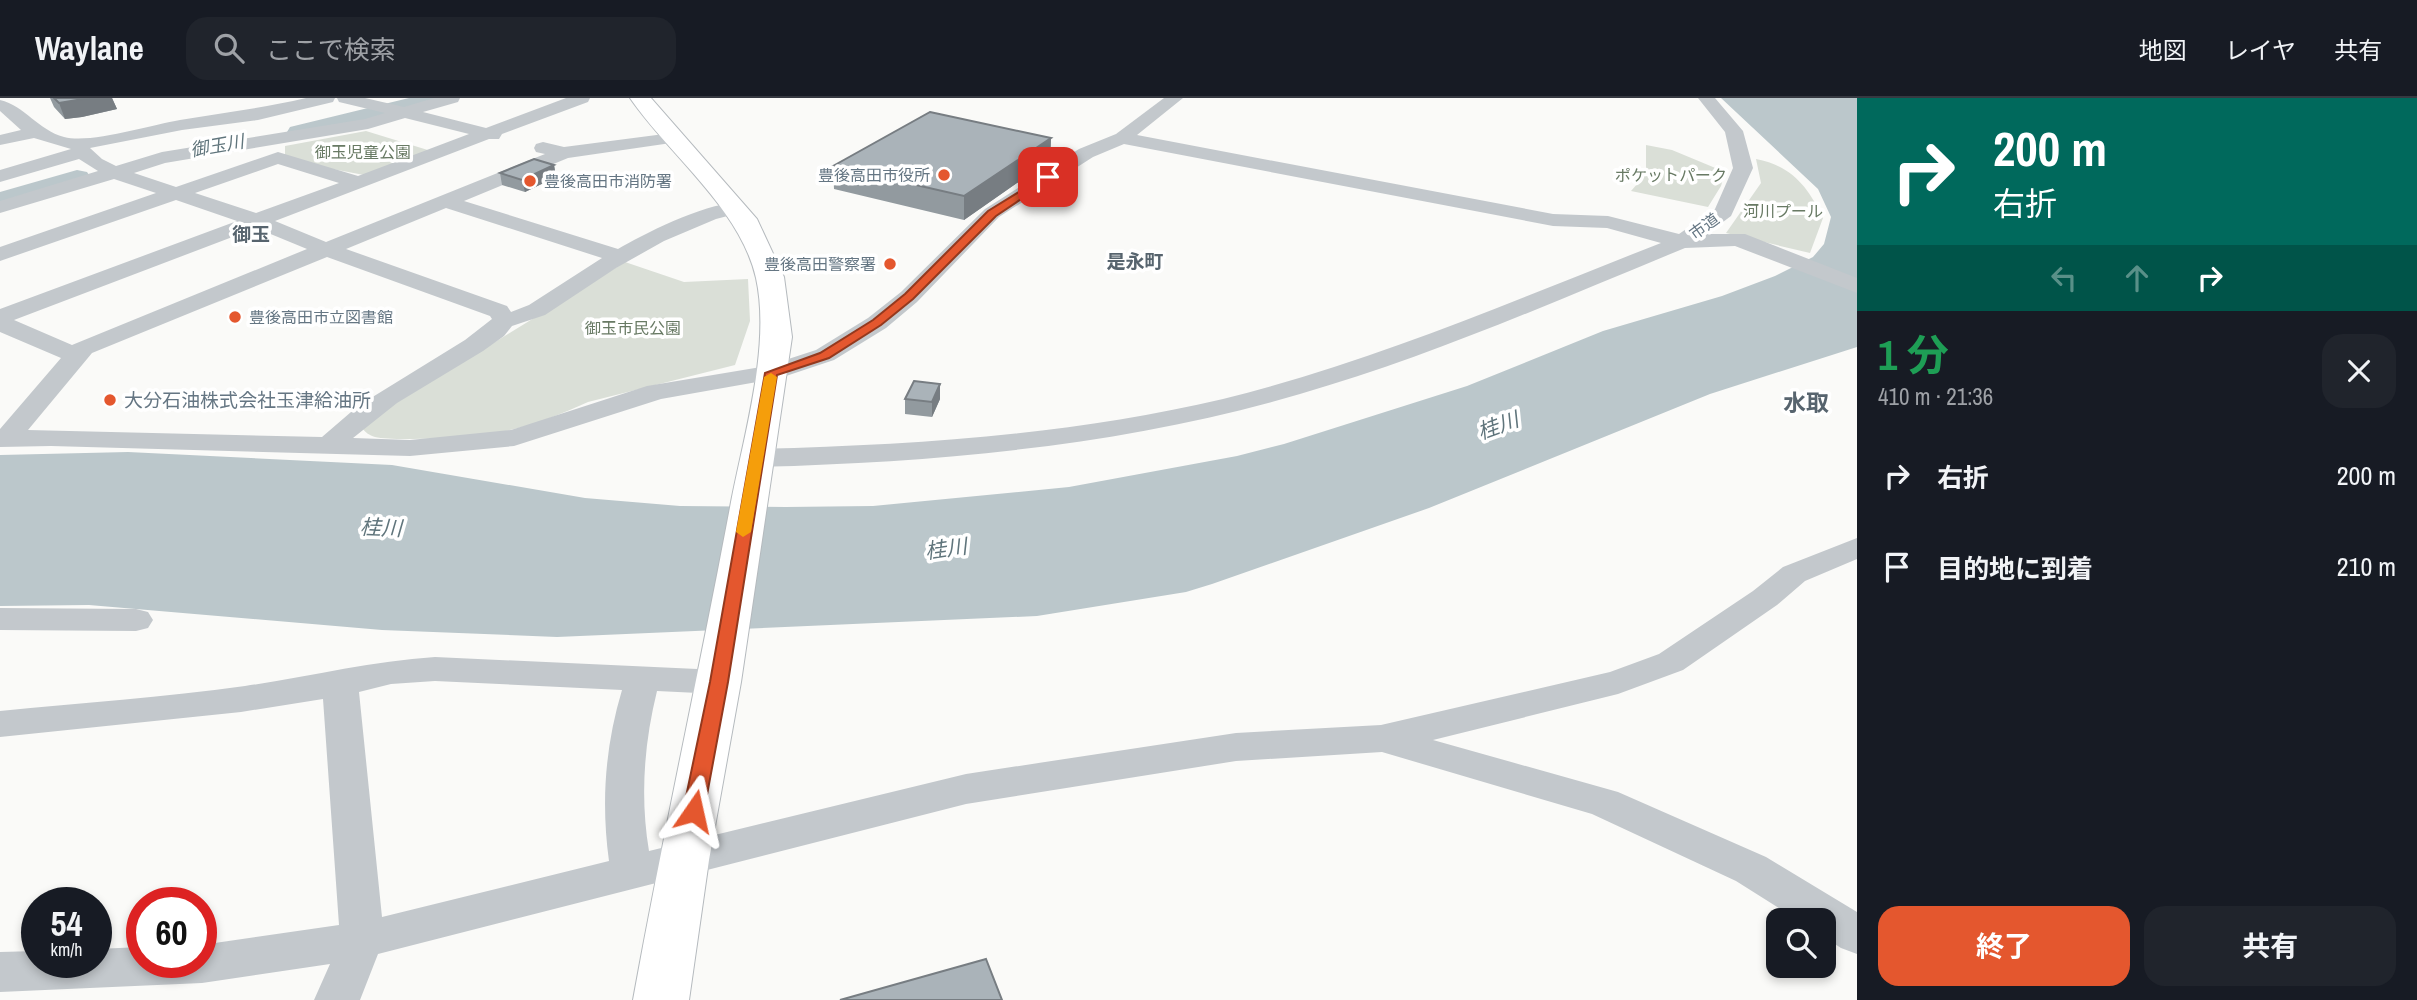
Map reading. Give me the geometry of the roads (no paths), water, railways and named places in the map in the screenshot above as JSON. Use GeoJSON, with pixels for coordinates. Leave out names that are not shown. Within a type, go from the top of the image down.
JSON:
{"type":"FeatureCollection","features":[{"type":"Feature","properties":{"kind":"main road"},"geometry":{"type":"LineString","coordinates":[[640,98],[744,219],[770,277],[777,337],[722,665],[684,860],[661,1000]]}},
{"type":"Feature","properties":{"kind":"street"},"geometry":{"type":"LineString","coordinates":[[0,176],[80,149],[182,125],[258,115],[327,98]]}},
{"type":"Feature","properties":{"kind":"street"},"geometry":{"type":"LineString","coordinates":[[345,98],[564,153]]}},
{"type":"Feature","properties":{"kind":"street"},"geometry":{"type":"LineString","coordinates":[[0,207],[162,158],[321,133],[407,113],[452,98]]}},
{"type":"Feature","properties":{"kind":"street"},"geometry":{"type":"LineString","coordinates":[[0,317],[582,98]]}},
{"type":"Feature","properties":{"kind":"street"},"geometry":{"type":"LineString","coordinates":[[3,439],[410,449],[514,438],[656,392],[771,373],[808,362],[846,344],[909,297],[992,214],[1086,153],[1122,138],[1175,98]]}},
{"type":"Feature","properties":{"kind":"street","name":"市道"},"geometry":{"type":"LineString","coordinates":[[1682,242],[1724,212],[1743,168],[1734,131],[1706,98]]}},
{"type":"Feature","properties":{"kind":"street"},"geometry":{"type":"LineString","coordinates":[[1,105],[24,100]]}},
{"type":"Feature","properties":{"kind":"street"},"geometry":{"type":"LineString","coordinates":[[1,105],[18,114],[22,122],[35,132],[80,149],[113,172],[255,220],[328,250],[493,307],[504,320]]}},
{"type":"Feature","properties":{"kind":"street"},"geometry":{"type":"LineString","coordinates":[[0,140],[35,132]]}},
{"type":"Feature","properties":{"kind":"street"},"geometry":{"type":"LineString","coordinates":[[3,439],[83,348],[564,153],[672,138]]}},
{"type":"Feature","properties":{"kind":"street"},"geometry":{"type":"LineString","coordinates":[[1122,138],[1553,220],[1608,222],[1682,242],[1707,243],[1726,239],[1761,247],[1857,286]]}},
{"type":"Feature","properties":{"kind":"street"},"geometry":{"type":"LineString","coordinates":[[0,254],[278,158],[358,182]]}},
{"type":"Feature","properties":{"kind":"street"},"geometry":{"type":"LineString","coordinates":[[444,201],[619,256]]}},
{"type":"Feature","properties":{"kind":"street"},"geometry":{"type":"LineString","coordinates":[[329,446],[362,414],[486,337],[504,320],[518,318],[537,310],[619,256],[715,212],[736,208]]}},
{"type":"Feature","properties":{"kind":"street"},"geometry":{"type":"LineString","coordinates":[[754,468],[1041,440],[1216,407],[1287,390],[1389,358],[1682,242]]}},
{"type":"Feature","properties":{"kind":"street"},"geometry":{"type":"LineString","coordinates":[[0,323],[77,356]]}},
{"type":"Feature","properties":{"kind":"street"},"geometry":{"type":"LineString","coordinates":[[0,972],[202,964],[362,940],[966,789],[1236,747],[1381,738],[1618,682],[1644,673],[1671,662],[1765,598],[1794,574],[1857,547]]}},
{"type":"Feature","properties":{"kind":"street"},"geometry":{"type":"LineString","coordinates":[[0,619],[136,620]]}},
{"type":"Feature","properties":{"kind":"street"},"geometry":{"type":"LineString","coordinates":[[0,724],[187,705],[340,684],[391,672],[435,668],[643,678],[722,665]]}},
{"type":"Feature","properties":{"kind":"street"},"geometry":{"type":"LineString","coordinates":[[632,873],[624,824],[622,783],[629,727],[643,678]]}},
{"type":"Feature","properties":{"kind":"street"},"geometry":{"type":"LineString","coordinates":[[337,1000],[362,940],[340,684]]}},
{"type":"Feature","properties":{"kind":"street"},"geometry":{"type":"LineString","coordinates":[[1381,738],[1604,803],[1751,869],[1786,888],[1857,935]]}},
{"type":"Feature","properties":{"kind":"water","name":"桂川"},"geometry":{"type":"Polygon","coordinates":[[[1721,98],[1857,98],[1857,347],[1710,394],[1429,508],[1186,592],[1037,616],[557,637],[382,630],[89,605],[0,606],[0,455],[128,452],[392,465],[585,498],[680,506],[786,507],[873,506],[1069,487],[1237,456],[1284,444],[1467,386],[1603,331],[1722,296],[1775,276],[1813,257],[1824,244],[1831,217],[1818,189],[1721,98]]]}},
{"type":"Feature","properties":{"kind":"waterway","name":"御玉川"},"geometry":{"type":"LineString","coordinates":[[299,132],[345,123],[436,98]]}},
{"type":"Feature","properties":{"kind":"waterway","name":"御玉川"},"geometry":{"type":"LineString","coordinates":[[0,201],[77,178]]}},
{"type":"Feature","properties":{"kind":"place","name":"豊後高田市役所"},"geometry":{"type":"Point","coordinates":[944,175]}},
{"type":"Feature","properties":{"kind":"place","name":"豊後高田市消防署"},"geometry":{"type":"Point","coordinates":[530,181]}},
{"type":"Feature","properties":{"kind":"place","name":"豊後高田警察署"},"geometry":{"type":"Point","coordinates":[890,264]}},
{"type":"Feature","properties":{"kind":"place","name":"豊後高田市立図書館"},"geometry":{"type":"Point","coordinates":[235,317]}},
{"type":"Feature","properties":{"kind":"place","name":"大分石油株式会社玉津給油所"},"geometry":{"type":"Point","coordinates":[110,400]}},
{"type":"Feature","properties":{"kind":"district","name":"御玉"},"geometry":{"type":"Point","coordinates":[251,234]}},
{"type":"Feature","properties":{"kind":"district","name":"是永町"},"geometry":{"type":"Point","coordinates":[1135,261]}},
{"type":"Feature","properties":{"kind":"district","name":"水取"},"geometry":{"type":"Point","coordinates":[1806,403]}},
{"type":"Feature","properties":{"kind":"park label","name":"御玉児童公園"},"geometry":{"type":"Point","coordinates":[363,152]}},
{"type":"Feature","properties":{"kind":"park label","name":"ポケットパーク"},"geometry":{"type":"Point","coordinates":[1671,175]}},
{"type":"Feature","properties":{"kind":"park label","name":"河川プール"},"geometry":{"type":"Point","coordinates":[1783,211]}},
{"type":"Feature","properties":{"kind":"park label","name":"御玉市民公園"},"geometry":{"type":"Point","coordinates":[633,328]}}]}
